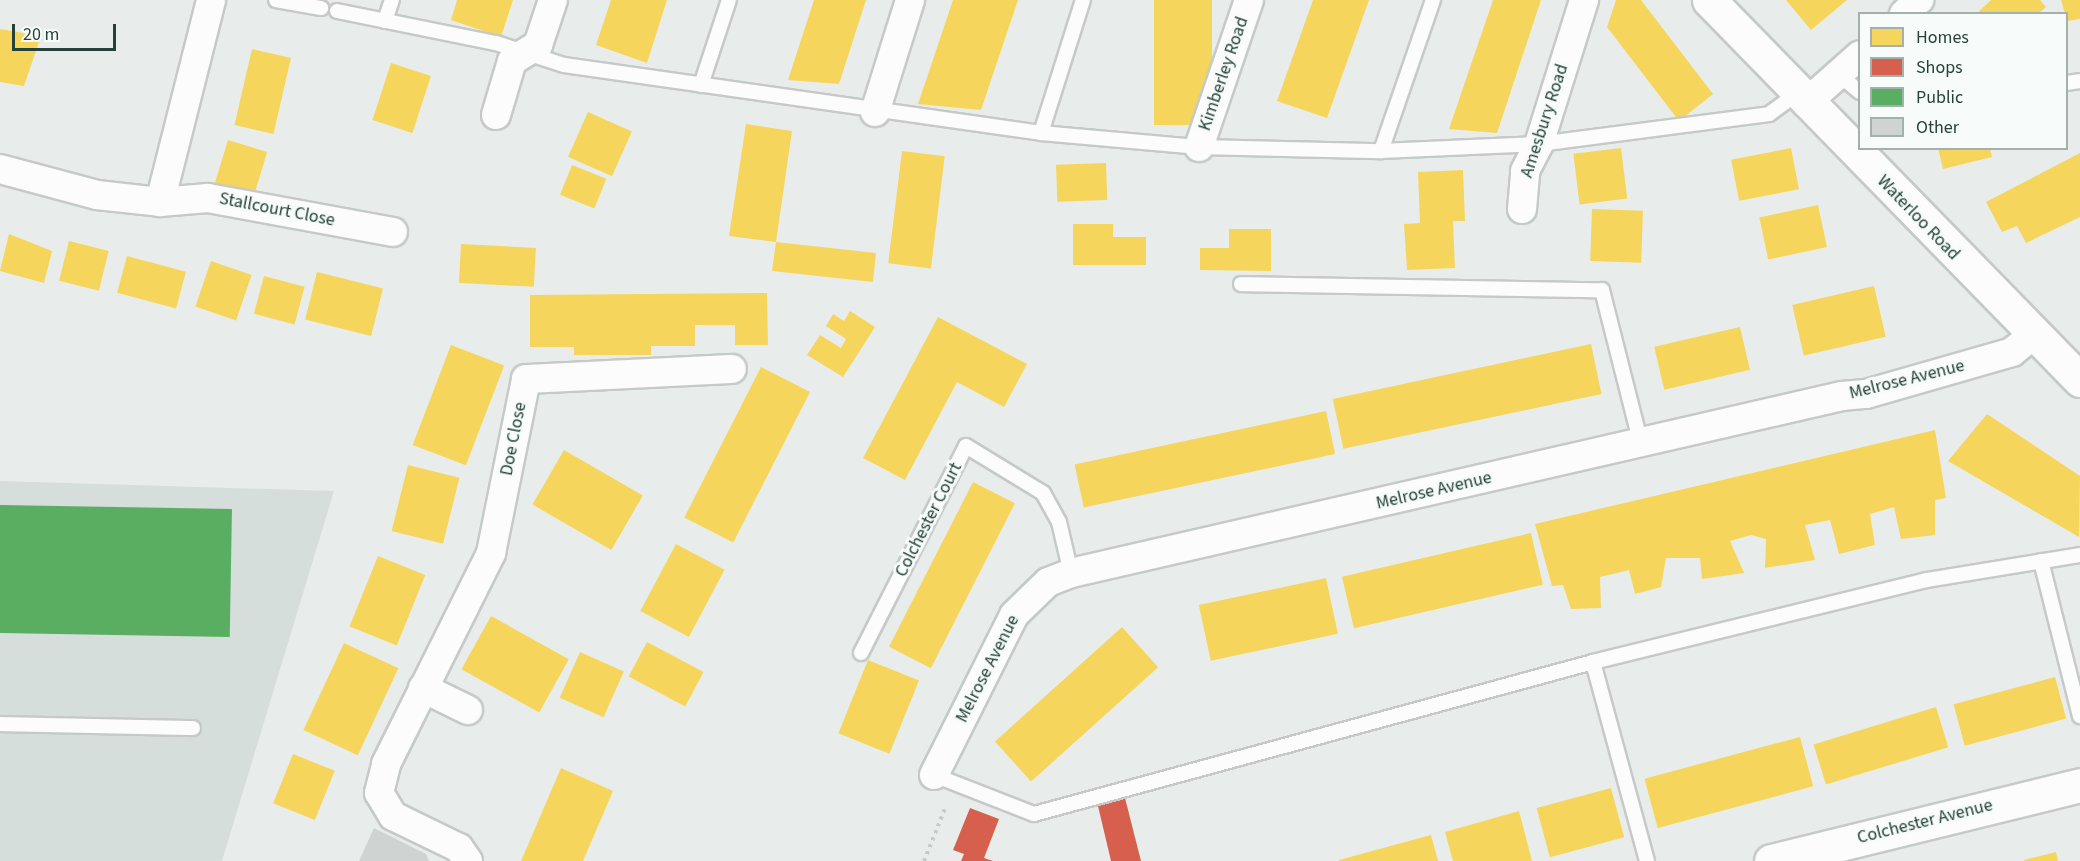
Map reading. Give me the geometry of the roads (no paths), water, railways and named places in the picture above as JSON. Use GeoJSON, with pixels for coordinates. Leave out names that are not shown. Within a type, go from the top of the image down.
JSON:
{"type":"FeatureCollection","features":[{"type":"Feature","properties":{"kind":"street"},"geometry":{"type":"LineString","coordinates":[[160,202],[211,0]]}},
{"type":"Feature","properties":{"kind":"street"},"geometry":{"type":"LineString","coordinates":[[496,115],[512,61],[538,45],[553,0]]}},
{"type":"Feature","properties":{"kind":"street"},"geometry":{"type":"LineString","coordinates":[[875,112],[910,0]]}},
{"type":"Feature","properties":{"kind":"street","name":"Kimberley Road"},"geometry":{"type":"LineString","coordinates":[[1199,147],[1249,0]]}},
{"type":"Feature","properties":{"kind":"street","name":"Amesbury Road"},"geometry":{"type":"LineString","coordinates":[[1522,209],[1525,171],[1539,144],[1584,0]]}},
{"type":"Feature","properties":{"kind":"street"},"geometry":{"type":"LineString","coordinates":[[1906,12],[1919,0]]}},
{"type":"Feature","properties":{"kind":"street","name":"Waterloo Road"},"geometry":{"type":"LineString","coordinates":[[1714,2],[1802,99],[2034,334],[2075,365]]}},
{"type":"Feature","properties":{"kind":"street"},"geometry":{"type":"LineString","coordinates":[[1802,99],[1849,83],[1858,60]]}},
{"type":"Feature","properties":{"kind":"street","name":"Stallcourt Close"},"geometry":{"type":"LineString","coordinates":[[0,169],[97,195],[160,202],[208,198],[393,232]]}},
{"type":"Feature","properties":{"kind":"street","name":"Melrose Avenue"},"geometry":{"type":"LineString","coordinates":[[944,779],[1014,615],[1048,582],[1071,573],[1930,378],[2012,352],[2034,334]]}},
{"type":"Feature","properties":{"kind":"street","name":"Doe Close"},"geometry":{"type":"LineString","coordinates":[[468,861],[459,848],[393,816],[379,794],[386,764],[491,553],[525,379],[732,369]]}},
{"type":"Feature","properties":{"kind":"street"},"geometry":{"type":"LineString","coordinates":[[423,688],[468,710]]}},
{"type":"Feature","properties":{"kind":"street","name":"Colchester Avenue"},"geometry":{"type":"LineString","coordinates":[[1771,861],[2080,785]]}},
{"type":"Feature","properties":{"kind":"lane"},"geometry":{"type":"LineString","coordinates":[[276,0],[321,8]]}},
{"type":"Feature","properties":{"kind":"lane"},"geometry":{"type":"LineString","coordinates":[[385,21],[392,0]]}},
{"type":"Feature","properties":{"kind":"lane"},"geometry":{"type":"LineString","coordinates":[[701,85],[729,0]]}},
{"type":"Feature","properties":{"kind":"lane"},"geometry":{"type":"LineString","coordinates":[[1041,134],[1083,0]]}},
{"type":"Feature","properties":{"kind":"lane"},"geometry":{"type":"LineString","coordinates":[[1381,151],[1434,0]]}},
{"type":"Feature","properties":{"kind":"lane"},"geometry":{"type":"LineString","coordinates":[[337,11],[496,43],[564,65],[875,112],[1041,134],[1199,147],[1381,151],[1539,144],[1769,114],[1802,99]]}},
{"type":"Feature","properties":{"kind":"lane"},"geometry":{"type":"LineString","coordinates":[[1241,284],[1602,290],[1641,444]]}},
{"type":"Feature","properties":{"kind":"lane","name":"Colchester Court"},"geometry":{"type":"LineString","coordinates":[[861,653],[966,446],[1043,493],[1059,522],[1071,573]]}},
{"type":"Feature","properties":{"kind":"lane"},"geometry":{"type":"LineString","coordinates":[[944,779],[1034,814],[1593,663],[1927,580],[2080,555]]}},
{"type":"Feature","properties":{"kind":"lane"},"geometry":{"type":"LineString","coordinates":[[2041,561],[2080,716]]}},
{"type":"Feature","properties":{"kind":"lane"},"geometry":{"type":"LineString","coordinates":[[1593,663],[1647,861]]}},
{"type":"Feature","properties":{"kind":"lane"},"geometry":{"type":"LineString","coordinates":[[0,724],[193,728]]}}]}
